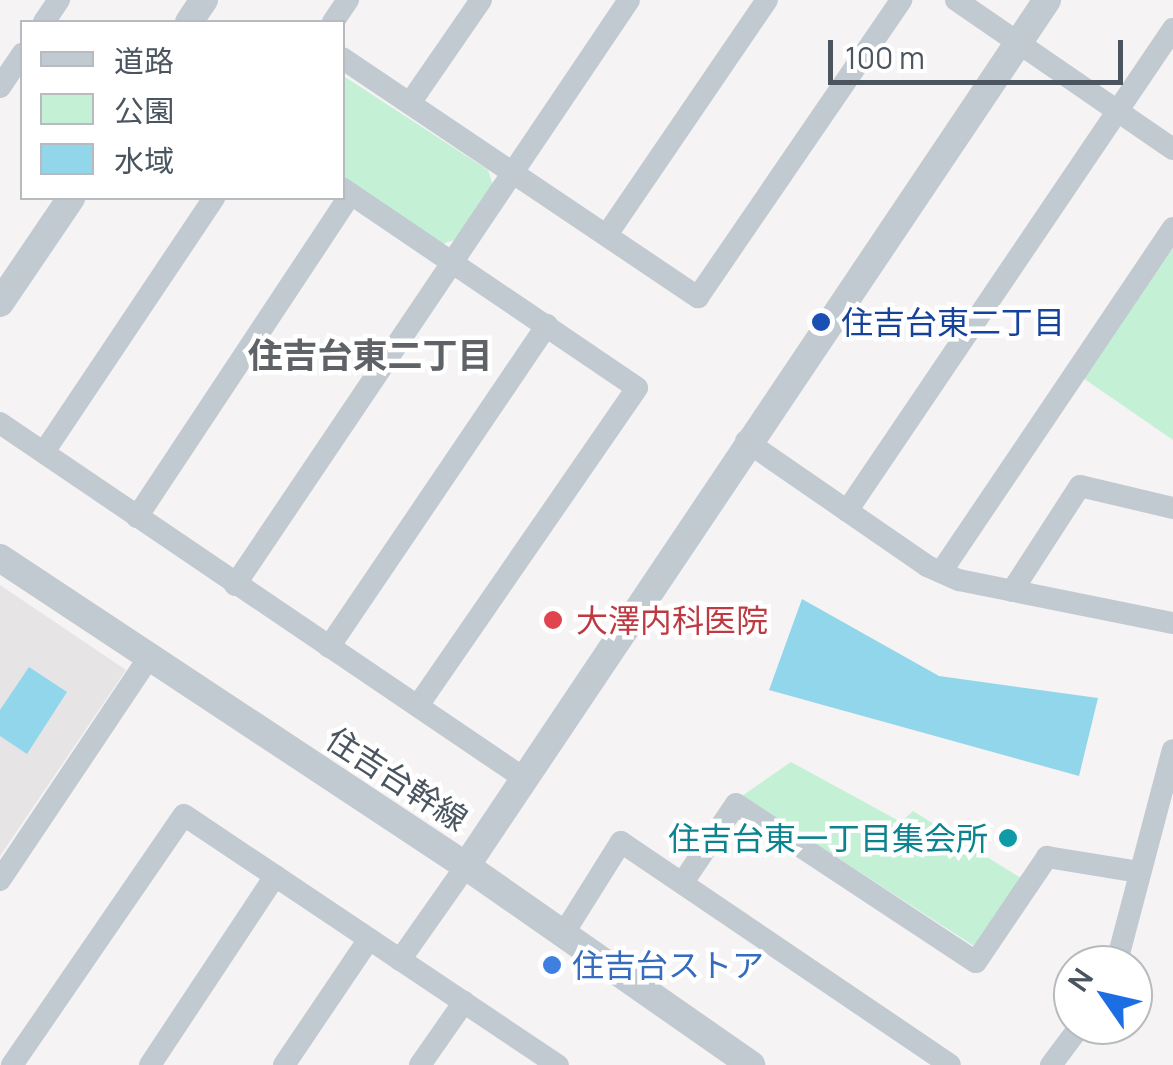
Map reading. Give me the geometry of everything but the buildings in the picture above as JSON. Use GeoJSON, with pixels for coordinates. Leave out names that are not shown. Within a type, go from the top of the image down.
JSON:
{"type":"FeatureCollection","features":[{"type":"Feature","properties":{"kind":"street"},"geometry":{"type":"LineString","coordinates":[[410,103],[481,0]]}},
{"type":"Feature","properties":{"kind":"street"},"geometry":{"type":"LineString","coordinates":[[235,585],[629,0]]}},
{"type":"Feature","properties":{"kind":"street"},"geometry":{"type":"LineString","coordinates":[[608,233],[767,0]]}},
{"type":"Feature","properties":{"kind":"street"},"geometry":{"type":"LineString","coordinates":[[345,60],[698,297],[900,0]]}},
{"type":"Feature","properties":{"kind":"street"},"geometry":{"type":"LineString","coordinates":[[956,0],[1173,149]]}},
{"type":"Feature","properties":{"kind":"street"},"geometry":{"type":"LineString","coordinates":[[400,960],[1047,0]]}},
{"type":"Feature","properties":{"kind":"street"},"geometry":{"type":"LineString","coordinates":[[848,511],[1173,30]]}},
{"type":"Feature","properties":{"kind":"street"},"geometry":{"type":"LineString","coordinates":[[0,87],[20,57]]}},
{"type":"Feature","properties":{"kind":"street"},"geometry":{"type":"LineString","coordinates":[[347,191],[637,388],[418,706]]}},
{"type":"Feature","properties":{"kind":"street"},"geometry":{"type":"LineString","coordinates":[[0,303],[70,200]]}},
{"type":"Feature","properties":{"kind":"street"},"geometry":{"type":"LineString","coordinates":[[44,452],[213,200]]}},
{"type":"Feature","properties":{"kind":"street"},"geometry":{"type":"LineString","coordinates":[[137,517],[341,200]]}},
{"type":"Feature","properties":{"kind":"street"},"geometry":{"type":"LineString","coordinates":[[940,572],[1173,228]]}},
{"type":"Feature","properties":{"kind":"street"},"geometry":{"type":"LineString","coordinates":[[329,647],[547,326]]}},
{"type":"Feature","properties":{"kind":"street"},"geometry":{"type":"LineString","coordinates":[[0,422],[522,778]]}},
{"type":"Feature","properties":{"kind":"street"},"geometry":{"type":"LineString","coordinates":[[746,442],[940,572],[1012,592],[1173,623]]}},
{"type":"Feature","properties":{"kind":"street"},"geometry":{"type":"LineString","coordinates":[[1012,592],[1080,486],[1173,508]]}},
{"type":"Feature","properties":{"kind":"street","name":"住吉台幹線"},"geometry":{"type":"LineString","coordinates":[[0,558],[466,866],[751,1065]]}},
{"type":"Feature","properties":{"kind":"street"},"geometry":{"type":"LineString","coordinates":[[0,880],[148,658]]}},
{"type":"Feature","properties":{"kind":"street"},"geometry":{"type":"LineString","coordinates":[[1121,945],[1173,750]]}},
{"type":"Feature","properties":{"kind":"street"},"geometry":{"type":"LineString","coordinates":[[683,882],[736,804],[976,962],[1047,856],[1140,872]]}},
{"type":"Feature","properties":{"kind":"street"},"geometry":{"type":"LineString","coordinates":[[12,1065],[184,815],[556,1064]]}},
{"type":"Feature","properties":{"kind":"street"},"geometry":{"type":"LineString","coordinates":[[562,936],[621,842],[950,1065]]}},
{"type":"Feature","properties":{"kind":"street"},"geometry":{"type":"LineString","coordinates":[[150,1065],[275,876]]}},
{"type":"Feature","properties":{"kind":"street"},"geometry":{"type":"LineString","coordinates":[[284,1065],[369,939]]}},
{"type":"Feature","properties":{"kind":"street"},"geometry":{"type":"LineString","coordinates":[[420,1065],[464,1002]]}},
{"type":"Feature","properties":{"kind":"shaded area"},"geometry":{"type":"Polygon","coordinates":[[[0,585],[126,670],[0,856],[0,585]]]}},
{"type":"Feature","properties":{"kind":"green space"},"geometry":{"type":"Polygon","coordinates":[[[345,77],[488,170],[493,185],[458,239],[442,244],[345,178],[345,77]]]}},
{"type":"Feature","properties":{"kind":"green space"},"geometry":{"type":"Polygon","coordinates":[[[1173,248],[1173,440],[1083,378],[1173,248]]]}},
{"type":"Feature","properties":{"kind":"green space"},"geometry":{"type":"Polygon","coordinates":[[[791,762],[901,822],[913,811],[1021,878],[974,946],[742,796],[791,762]]]}},
{"type":"Feature","properties":{"kind":"water"},"geometry":{"type":"Polygon","coordinates":[[[802,599],[939,676],[1098,698],[1079,776],[769,690],[802,599]]]}},
{"type":"Feature","properties":{"kind":"water"},"geometry":{"type":"Polygon","coordinates":[[[29,667],[67,692],[27,754],[0,736],[0,710],[29,667]]]}},
{"type":"Feature","properties":{"kind":"place","name":"住吉台東二丁目"},"geometry":{"type":"Point","coordinates":[821,322]}},
{"type":"Feature","properties":{"kind":"place","name":"大澤内科医院"},"geometry":{"type":"Point","coordinates":[553,620]}},
{"type":"Feature","properties":{"kind":"place","name":"住吉台東一丁目集会所"},"geometry":{"type":"Point","coordinates":[1008,838]}},
{"type":"Feature","properties":{"kind":"place","name":"住吉台ストア"},"geometry":{"type":"Point","coordinates":[552,965]}},
{"type":"Feature","properties":{"kind":"district","name":"住吉台東二丁目"},"geometry":{"type":"Point","coordinates":[370,355]}}]}
